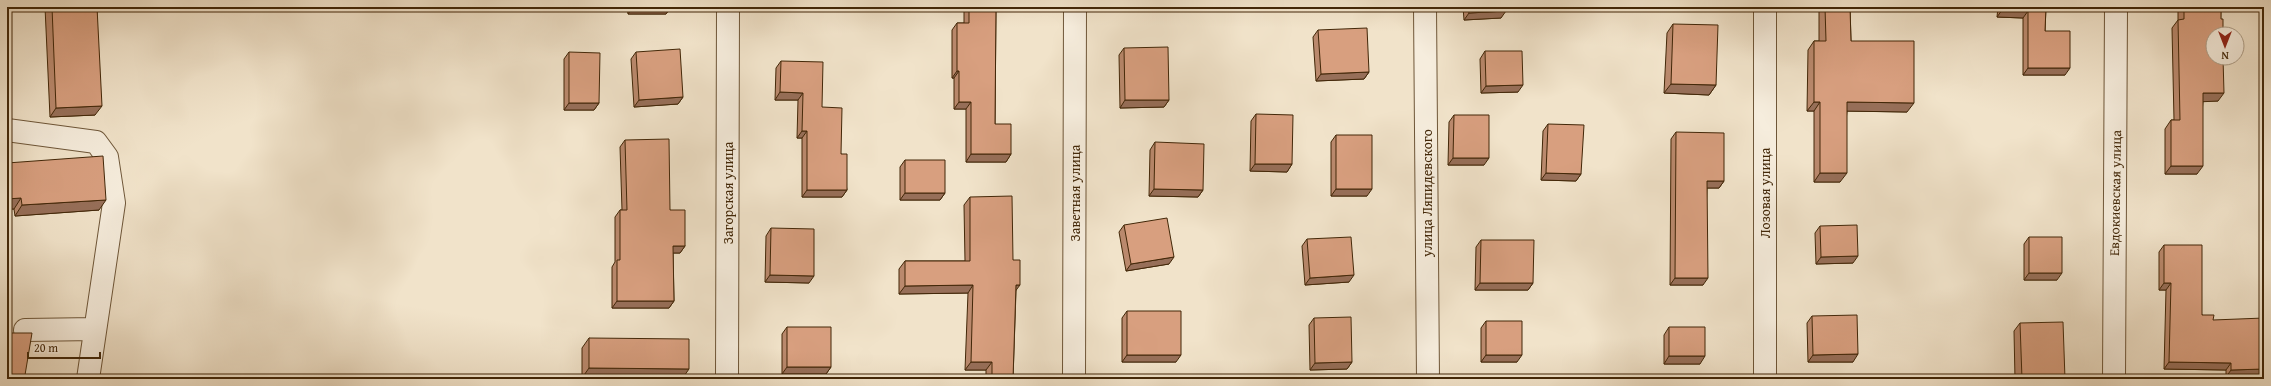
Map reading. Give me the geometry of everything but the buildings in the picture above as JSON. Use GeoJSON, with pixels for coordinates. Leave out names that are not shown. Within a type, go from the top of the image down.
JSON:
{"type":"FeatureCollection","features":[{"type":"Feature","properties":{"kind":"street","name":"Загорская улица"},"geometry":{"type":"LineString","coordinates":[[727,379],[728,7]]}},
{"type":"Feature","properties":{"kind":"street","name":"Заветная улица"},"geometry":{"type":"LineString","coordinates":[[1074,379],[1075,7]]}},
{"type":"Feature","properties":{"kind":"street","name":"улица Ляпидевского"},"geometry":{"type":"LineString","coordinates":[[1425,7],[1428,379]]}},
{"type":"Feature","properties":{"kind":"street","name":"Лозовая улица"},"geometry":{"type":"LineString","coordinates":[[1765,7],[1765,379]]}},
{"type":"Feature","properties":{"kind":"street","name":"Евдокиевская улица"},"geometry":{"type":"LineString","coordinates":[[2114,379],[2116,7]]}},
{"type":"Feature","properties":{"kind":"street"},"geometry":{"type":"LineString","coordinates":[[7,130],[96,142],[107,157],[114,203],[88,379]]}},
{"type":"Feature","properties":{"kind":"street"},"geometry":{"type":"LineString","coordinates":[[25,330],[95,329]]}}]}
